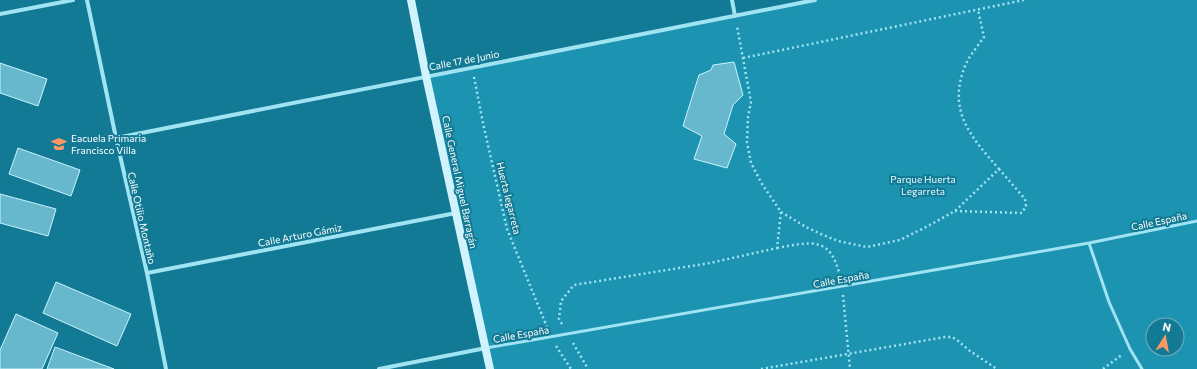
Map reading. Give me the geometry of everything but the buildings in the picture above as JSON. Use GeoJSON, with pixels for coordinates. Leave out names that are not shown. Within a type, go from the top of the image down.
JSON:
{"type":"FeatureCollection","features":[{"type":"Feature","properties":{"kind":"main road","name":"Calle General Miguel Barragán"},"geometry":{"type":"LineString","coordinates":[[411,0],[426,76],[457,212],[490,369]]}},
{"type":"Feature","properties":{"kind":"street"},"geometry":{"type":"LineString","coordinates":[[0,14],[73,0]]}},
{"type":"Feature","properties":{"kind":"street","name":"Calle Otilio Montaño"},"geometry":{"type":"LineString","coordinates":[[87,0],[116,138],[147,273],[166,369]]}},
{"type":"Feature","properties":{"kind":"street"},"geometry":{"type":"LineString","coordinates":[[732,0],[735,16]]}},
{"type":"Feature","properties":{"kind":"street","name":"Calle 17 de Junio"},"geometry":{"type":"LineString","coordinates":[[116,138],[815,0]]}},
{"type":"Feature","properties":{"kind":"street","name":"Calle Arturo Gámiz"},"geometry":{"type":"LineString","coordinates":[[147,273],[457,212]]}},
{"type":"Feature","properties":{"kind":"street"},"geometry":{"type":"LineString","coordinates":[[379,369],[486,348]]}},
{"type":"Feature","properties":{"kind":"lane","name":"Calle España"},"geometry":{"type":"LineString","coordinates":[[486,348],[1089,244],[1197,221]]}},
{"type":"Feature","properties":{"kind":"lane"},"geometry":{"type":"LineString","coordinates":[[1089,244],[1109,302],[1130,349],[1142,369]]}},
{"type":"Feature","properties":{"kind":"path"},"geometry":{"type":"LineString","coordinates":[[743,58],[1024,0]]}},
{"type":"Feature","properties":{"kind":"path"},"geometry":{"type":"LineString","coordinates":[[956,211],[1022,212],[1026,206],[1025,199],[978,144],[966,126],[959,107],[959,85],[966,64],[984,37],[978,10]]}},
{"type":"Feature","properties":{"kind":"path"},"geometry":{"type":"LineString","coordinates":[[735,16],[751,102],[748,117],[748,142],[751,163],[762,184],[781,212],[806,228],[838,241],[867,247],[900,240],[956,211],[999,169]]}},
{"type":"Feature","properties":{"kind":"path","name":"Huerta legarreta"},"geometry":{"type":"LineString","coordinates":[[472,67],[507,229],[551,337],[570,369]]}},
{"type":"Feature","properties":{"kind":"path"},"geometry":{"type":"LineString","coordinates":[[588,369],[559,319],[560,301],[574,285],[710,263],[777,248],[781,212]]}},
{"type":"Feature","properties":{"kind":"path"},"geometry":{"type":"LineString","coordinates":[[761,369],[952,337],[997,369]]}},
{"type":"Feature","properties":{"kind":"path"},"geometry":{"type":"LineString","coordinates":[[1103,369],[1130,349]]}},
{"type":"Feature","properties":{"kind":"green space","name":"Parque Huerta Legarreta"},"geometry":{"type":"Polygon","coordinates":[[[815,0],[1197,0],[1197,369],[490,369],[426,76],[815,0]]]}},
{"type":"Feature","properties":{"kind":"place","name":"Eacuela Primaria Francisco Villa"},"geometry":{"type":"Point","coordinates":[59,144]}}]}
